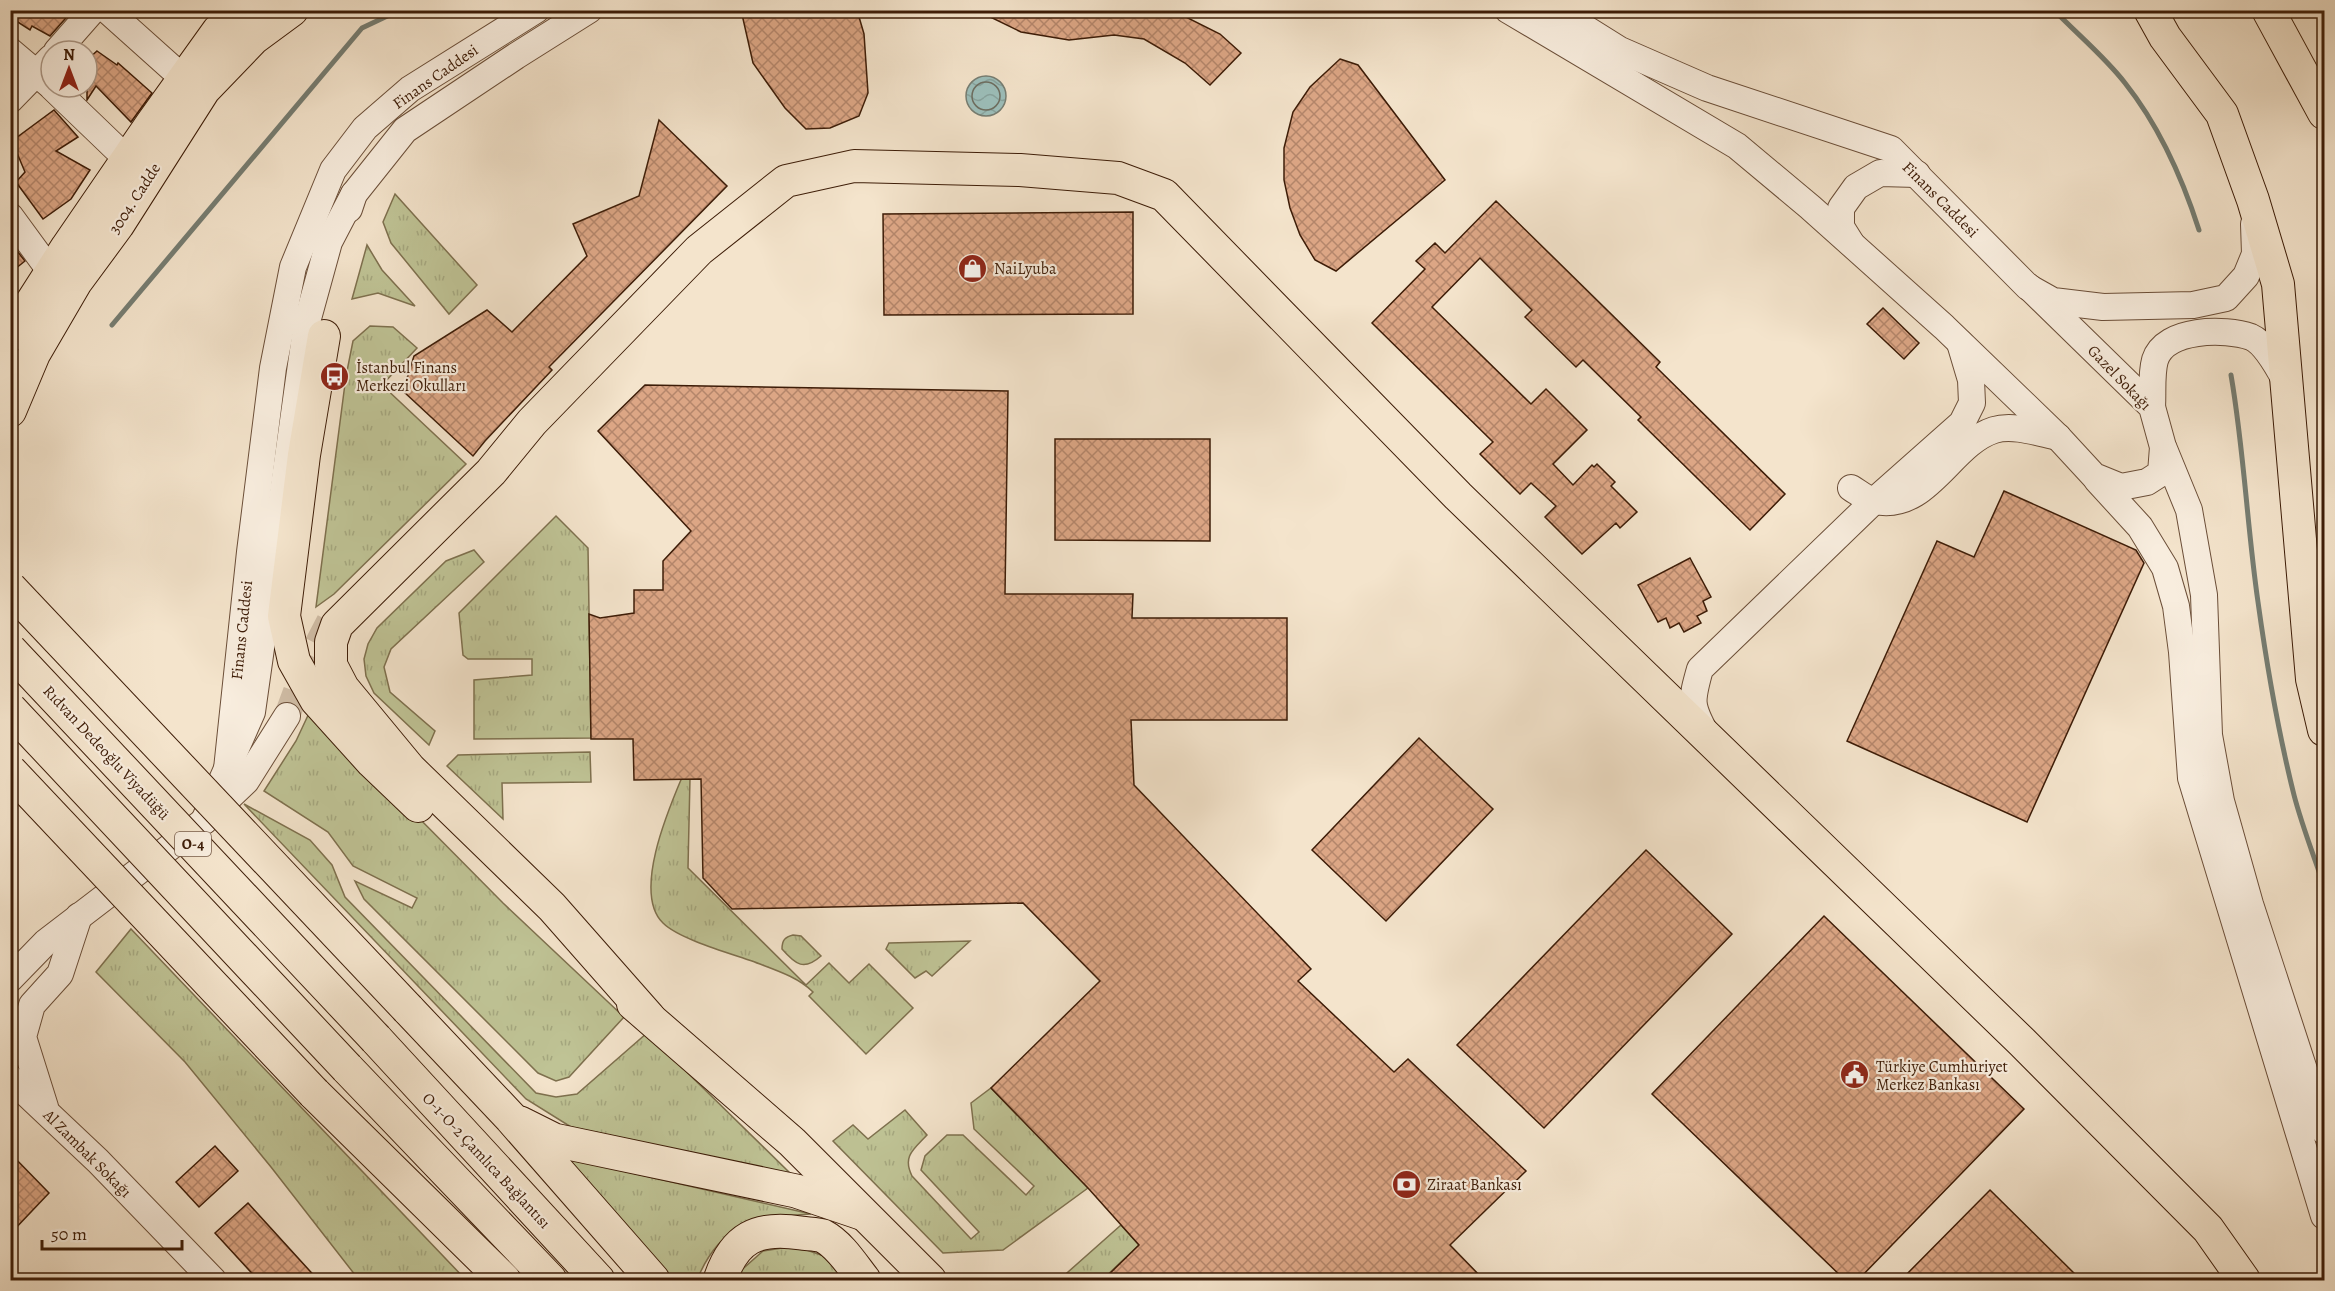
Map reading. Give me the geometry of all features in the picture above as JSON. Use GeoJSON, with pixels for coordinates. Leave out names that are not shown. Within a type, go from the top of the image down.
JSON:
{"type":"FeatureCollection","features":[{"type":"Feature","properties":{"kind":"highway"},"geometry":{"type":"LineString","coordinates":[[10,588],[511,1118],[653,1281]]}},
{"type":"Feature","properties":{"kind":"highway","name":"Rıdvan Dedeoğlu Viyadüğü"},"geometry":{"type":"LineString","coordinates":[[10,650],[376,1039]]}},
{"type":"Feature","properties":{"kind":"highway","name":"O-4"},"geometry":{"type":"LineString","coordinates":[[10,709],[550,1281]]}},
{"type":"Feature","properties":{"kind":"highway"},"geometry":{"type":"LineString","coordinates":[[10,771],[314,1093],[504,1281]]}},
{"type":"Feature","properties":{"kind":"highway","name":"O-1-O-2 Çamlıca Bağlantısı"},"geometry":{"type":"LineString","coordinates":[[376,1039],[598,1281]]}},
{"type":"Feature","properties":{"kind":"highway"},"geometry":{"type":"LineString","coordinates":[[511,1118],[554,1140],[796,1191],[861,1213]]}},
{"type":"Feature","properties":{"kind":"highway"},"geometry":{"type":"LineString","coordinates":[[720,1281],[727,1259],[752,1235],[781,1230],[823,1236],[839,1249],[864,1281]]}},
{"type":"Feature","properties":{"kind":"main road","name":"3004. Cadde"},"geometry":{"type":"LineString","coordinates":[[10,411],[34,354],[76,282],[118,225],[204,90],[254,38],[292,10]]}},
{"type":"Feature","properties":{"kind":"main road"},"geometry":{"type":"LineString","coordinates":[[2136,10],[2165,37]]}},
{"type":"Feature","properties":{"kind":"main road"},"geometry":{"type":"LineString","coordinates":[[2150,10],[2165,37],[2222,114],[2253,200],[2278,284],[2312,679],[2325,730]]}},
{"type":"Feature","properties":{"kind":"main road"},"geometry":{"type":"LineString","coordinates":[[2268,10],[2325,113]]}},
{"type":"Feature","properties":{"kind":"main road","name":"3004. Cadde"},"geometry":{"type":"LineString","coordinates":[[10,336],[127,159],[218,31],[244,11]]}},
{"type":"Feature","properties":{"kind":"main road"},"geometry":{"type":"LineString","coordinates":[[649,1017],[552,907],[410,770],[343,688],[331,665],[331,642],[337,625],[491,472],[532,422],[699,250],[786,181],[854,166],[1020,170],[1118,178],[1164,195],[1458,496],[2022,1042],[2208,1229],[2244,1281]]}},
{"type":"Feature","properties":{"kind":"main road"},"geometry":{"type":"LineString","coordinates":[[324,336],[304,455],[284,616],[294,661],[316,700],[372,762],[556,941],[649,1017],[792,1142],[930,1281]]}},
{"type":"Feature","properties":{"kind":"main road"},"geometry":{"type":"LineString","coordinates":[[2306,620],[2325,654]]}},
{"type":"Feature","properties":{"kind":"street"},"geometry":{"type":"LineString","coordinates":[[68,39],[93,10]]}},
{"type":"Feature","properties":{"kind":"street"},"geometry":{"type":"LineString","coordinates":[[107,10],[184,79]]}},
{"type":"Feature","properties":{"kind":"street","name":"Finans Caddesi"},"geometry":{"type":"LineString","coordinates":[[227,769],[249,563],[272,380],[293,267],[333,170],[365,128],[410,88],[536,10]]}},
{"type":"Feature","properties":{"kind":"street","name":"Finans Caddesi"},"geometry":{"type":"LineString","coordinates":[[227,769],[252,712],[307,322],[329,242],[354,194],[405,130],[589,10]]}},
{"type":"Feature","properties":{"kind":"street"},"geometry":{"type":"LineString","coordinates":[[1508,10],[1737,146],[1852,245],[1960,343],[2058,437]]}},
{"type":"Feature","properties":{"kind":"street","name":"Finans Caddesi"},"geometry":{"type":"LineString","coordinates":[[1556,10],[1620,50],[1707,88],[1891,148],[2029,287],[2053,301],[2103,307],[2193,305],[2226,298],[2246,276],[2255,254],[2253,200]]}},
{"type":"Feature","properties":{"kind":"street"},"geometry":{"type":"LineString","coordinates":[[10,51],[39,70]]}},
{"type":"Feature","properties":{"kind":"street"},"geometry":{"type":"LineString","coordinates":[[10,100],[39,82]]}},
{"type":"Feature","properties":{"kind":"street"},"geometry":{"type":"LineString","coordinates":[[70,99],[127,159]]}},
{"type":"Feature","properties":{"kind":"street"},"geometry":{"type":"LineString","coordinates":[[1852,245],[1841,227],[1841,208],[1856,187],[1880,173],[1917,174]]}},
{"type":"Feature","properties":{"kind":"street","name":"Finans Caddesi"},"geometry":{"type":"LineString","coordinates":[[324,336],[335,257],[354,194]]}},
{"type":"Feature","properties":{"kind":"street"},"geometry":{"type":"LineString","coordinates":[[10,216],[51,272]]}},
{"type":"Feature","properties":{"kind":"street","name":"Gazel Sokağı"},"geometry":{"type":"LineString","coordinates":[[2029,287],[2152,407],[2163,447],[2161,473],[2146,482],[2121,487],[2094,476],[2058,437]]}},
{"type":"Feature","properties":{"kind":"street"},"geometry":{"type":"LineString","coordinates":[[2152,407],[2156,359],[2167,343],[2191,333],[2218,331],[2253,338],[2274,359],[2285,380]]}},
{"type":"Feature","properties":{"kind":"street"},"geometry":{"type":"LineString","coordinates":[[1708,738],[1694,711],[1694,691],[1700,669],[1872,503],[1962,423],[1972,403],[1971,380],[1960,343]]}},
{"type":"Feature","properties":{"kind":"street"},"geometry":{"type":"LineString","coordinates":[[339,604],[483,464],[532,422]]}},
{"type":"Feature","properties":{"kind":"street"},"geometry":{"type":"LineString","coordinates":[[1851,488],[1872,503],[1900,501],[1923,488],[1972,443],[1995,430],[2020,429],[2058,437]]}},
{"type":"Feature","properties":{"kind":"street"},"geometry":{"type":"LineString","coordinates":[[2163,447],[2189,510],[2204,595],[2209,735],[2221,801],[2250,904],[2325,1131]]}},
{"type":"Feature","properties":{"kind":"street"},"geometry":{"type":"LineString","coordinates":[[2094,476],[2140,527],[2165,568],[2176,606],[2182,652],[2191,778],[2276,1062],[2325,1216]]}},
{"type":"Feature","properties":{"kind":"street"},"geometry":{"type":"LineString","coordinates":[[10,979],[46,942],[204,821],[246,781],[287,716]]}},
{"type":"Feature","properties":{"kind":"street"},"geometry":{"type":"LineString","coordinates":[[204,821],[227,769]]}},
{"type":"Feature","properties":{"kind":"street"},"geometry":{"type":"LineString","coordinates":[[46,1111],[23,1037],[32,1005],[60,974],[79,916]]}},
{"type":"Feature","properties":{"kind":"street","name":"Al Zambak Sokağı"},"geometry":{"type":"LineString","coordinates":[[10,1078],[98,1161],[213,1281]]}},
{"type":"Feature","properties":{"kind":"green space"},"geometry":{"type":"Polygon","coordinates":[[[395,194],[477,285],[449,314],[391,243],[383,222],[395,194]]]}},
{"type":"Feature","properties":{"kind":"green space"},"geometry":{"type":"Polygon","coordinates":[[[367,245],[382,270],[415,306],[378,293],[352,299],[367,245]]]}},
{"type":"Feature","properties":{"kind":"green space"},"geometry":{"type":"Polygon","coordinates":[[[370,326],[393,327],[417,348],[382,385],[466,464],[334,594],[316,607],[346,376],[353,341],[370,326]]]}},
{"type":"Feature","properties":{"kind":"green space"},"geometry":{"type":"Polygon","coordinates":[[[556,516],[588,548],[591,738],[474,739],[474,680],[532,675],[532,659],[468,659],[463,655],[459,613],[556,516]]]}},
{"type":"Feature","properties":{"kind":"green space"},"geometry":{"type":"Polygon","coordinates":[[[474,550],[484,562],[391,649],[384,667],[390,692],[435,731],[429,745],[374,693],[366,676],[364,659],[368,644],[377,628],[446,561],[474,550]]]}},
{"type":"Feature","properties":{"kind":"green space"},"geometry":{"type":"Polygon","coordinates":[[[311,709],[503,903],[624,1017],[569,1077],[556,1081],[538,1073],[364,899],[355,881],[412,908],[417,898],[353,866],[328,832],[264,791],[296,741],[311,709]]]}},
{"type":"Feature","properties":{"kind":"green space"},"geometry":{"type":"Polygon","coordinates":[[[590,752],[591,782],[502,783],[503,819],[447,766],[458,755],[590,752]]]}},
{"type":"Feature","properties":{"kind":"green space"},"geometry":{"type":"Polygon","coordinates":[[[683,775],[690,778],[688,868],[806,985],[829,963],[849,983],[869,964],[913,1008],[866,1054],[809,996],[813,992],[807,986],[776,970],[680,935],[663,923],[654,909],[651,892],[652,872],[662,828],[683,775]]]}},
{"type":"Feature","properties":{"kind":"green space"},"geometry":{"type":"Polygon","coordinates":[[[244,804],[310,840],[332,865],[345,897],[536,1093],[556,1097],[577,1094],[647,1033],[795,1178],[571,1127],[526,1099],[244,804]]]}},
{"type":"Feature","properties":{"kind":"green space"},"geometry":{"type":"Polygon","coordinates":[[[131,929],[466,1280],[359,1280],[185,1062],[96,972],[131,929]]]}},
{"type":"Feature","properties":{"kind":"green space"},"geometry":{"type":"Polygon","coordinates":[[[793,935],[801,936],[821,956],[805,965],[792,959],[782,949],[782,946],[784,939],[793,935]]]}},
{"type":"Feature","properties":{"kind":"green space"},"geometry":{"type":"Polygon","coordinates":[[[970,941],[932,976],[926,971],[915,978],[886,949],[889,943],[970,941]]]}},
{"type":"Feature","properties":{"kind":"green space"},"geometry":{"type":"Polygon","coordinates":[[[991,1088],[1088,1188],[1003,1250],[943,1253],[833,1141],[853,1125],[868,1139],[905,1110],[927,1135],[909,1158],[909,1169],[912,1176],[971,1239],[979,1232],[921,1170],[925,1156],[947,1135],[963,1135],[1026,1195],[1034,1186],[974,1129],[971,1103],[991,1088]]]}},
{"type":"Feature","properties":{"kind":"green space"},"geometry":{"type":"Polygon","coordinates":[[[563,1157],[811,1214],[756,1221],[742,1227],[728,1235],[717,1246],[706,1261],[697,1280],[669,1280],[563,1157]]]}},
{"type":"Feature","properties":{"kind":"green space"},"geometry":{"type":"Polygon","coordinates":[[[1121,1225],[1139,1245],[1102,1280],[1059,1280],[1121,1225]]]}},
{"type":"Feature","properties":{"kind":"green space"},"geometry":{"type":"Polygon","coordinates":[[[795,1246],[824,1256],[848,1280],[735,1280],[737,1274],[763,1251],[795,1246]]]}},
{"type":"Feature","properties":{"kind":"water"},"geometry":{"type":"Polygon","coordinates":[[[986,76],[1000,82],[1006,96],[1000,110],[986,116],[972,110],[966,96],[972,82],[986,76]]]}},
{"type":"Feature","properties":{"kind":"building"},"geometry":{"type":"Polygon","coordinates":[[[10,10],[73,10],[50,36],[32,26],[30,30],[10,17],[10,10]]]}},
{"type":"Feature","properties":{"kind":"building"},"geometry":{"type":"Polygon","coordinates":[[[741,10],[857,10],[864,34],[868,93],[859,116],[830,128],[806,129],[785,108],[753,63],[741,10]]]}},
{"type":"Feature","properties":{"kind":"building"},"geometry":{"type":"Polygon","coordinates":[[[976,10],[1172,10],[1220,34],[1241,53],[1210,85],[1185,63],[1144,39],[1114,35],[1069,40],[1021,32],[976,10]]]}},
{"type":"Feature","properties":{"kind":"building"},"geometry":{"type":"Polygon","coordinates":[[[99,52],[117,65],[118,63],[152,93],[131,122],[99,89],[99,52]]]}},
{"type":"Feature","properties":{"kind":"building"},"geometry":{"type":"Polygon","coordinates":[[[1340,59],[1358,65],[1445,180],[1336,271],[1315,260],[1300,235],[1290,208],[1284,180],[1284,148],[1293,112],[1310,87],[1340,59]]]}},
{"type":"Feature","properties":{"kind":"building"},"geometry":{"type":"Polygon","coordinates":[[[54,110],[78,137],[56,151],[90,170],[71,199],[43,219],[16,182],[25,172],[12,141],[54,110]]]}},
{"type":"Feature","properties":{"kind":"building"},"geometry":{"type":"Polygon","coordinates":[[[659,120],[727,186],[549,367],[552,370],[473,456],[403,391],[414,356],[487,310],[512,332],[587,256],[573,224],[639,196],[659,120]]]}},
{"type":"Feature","properties":{"kind":"building"},"geometry":{"type":"Polygon","coordinates":[[[1496,201],[1660,362],[1656,367],[1785,494],[1750,530],[1638,420],[1641,417],[1583,360],[1576,367],[1525,317],[1532,310],[1480,258],[1432,307],[1531,404],[1546,389],[1587,430],[1553,464],[1573,485],[1592,465],[1594,467],[1597,464],[1615,482],[1611,486],[1637,512],[1620,528],[1616,523],[1582,554],[1545,517],[1556,506],[1531,483],[1520,494],[1480,454],[1493,442],[1372,323],[1425,269],[1416,261],[1435,243],[1445,253],[1496,201]]]}},
{"type":"Feature","properties":{"kind":"building"},"geometry":{"type":"Polygon","coordinates":[[[1133,212],[1133,314],[884,315],[883,214],[1133,212]]]}},
{"type":"Feature","properties":{"kind":"building"},"geometry":{"type":"Polygon","coordinates":[[[10,242],[25,261],[10,273],[10,242]]]}},
{"type":"Feature","properties":{"kind":"building"},"geometry":{"type":"Polygon","coordinates":[[[1883,308],[1919,343],[1904,359],[1867,324],[1883,308]]]}},
{"type":"Feature","properties":{"kind":"building"},"geometry":{"type":"Polygon","coordinates":[[[645,385],[1008,391],[1005,594],[1133,594],[1132,618],[1287,618],[1287,720],[1131,720],[1134,785],[1311,969],[1298,981],[1394,1072],[1408,1059],[1526,1171],[1450,1245],[1485,1281],[1102,1281],[1139,1245],[1088,1188],[991,1088],[1100,981],[1023,903],[732,909],[703,878],[701,779],[634,780],[633,739],[591,739],[589,614],[600,618],[634,613],[634,590],[663,590],[663,561],[691,531],[598,431],[645,385]]]}},
{"type":"Feature","properties":{"kind":"building"},"geometry":{"type":"Polygon","coordinates":[[[1055,439],[1210,439],[1210,541],[1055,540],[1055,439]]]}},
{"type":"Feature","properties":{"kind":"building"},"geometry":{"type":"Polygon","coordinates":[[[2004,491],[2136,550],[2144,563],[2027,822],[1847,741],[1937,541],[1974,557],[2004,491]]]}},
{"type":"Feature","properties":{"kind":"building"},"geometry":{"type":"Polygon","coordinates":[[[1690,558],[1711,597],[1703,601],[1707,611],[1697,616],[1701,623],[1684,632],[1679,623],[1670,628],[1666,618],[1658,622],[1638,585],[1690,558]]]}},
{"type":"Feature","properties":{"kind":"building"},"geometry":{"type":"Polygon","coordinates":[[[1419,738],[1493,809],[1386,921],[1312,850],[1419,738]]]}},
{"type":"Feature","properties":{"kind":"building"},"geometry":{"type":"Polygon","coordinates":[[[1646,850],[1732,934],[1544,1128],[1457,1045],[1646,850]]]}},
{"type":"Feature","properties":{"kind":"building"},"geometry":{"type":"Polygon","coordinates":[[[1824,916],[2024,1109],[1857,1281],[1846,1281],[1652,1094],[1824,916]]]}},
{"type":"Feature","properties":{"kind":"building"},"geometry":{"type":"Polygon","coordinates":[[[215,1146],[238,1171],[199,1207],[176,1182],[215,1146]]]}},
{"type":"Feature","properties":{"kind":"building"},"geometry":{"type":"Polygon","coordinates":[[[10,1153],[49,1193],[10,1234],[10,1153]]]}},
{"type":"Feature","properties":{"kind":"building"},"geometry":{"type":"Polygon","coordinates":[[[1990,1190],[2082,1281],[1900,1281],[1990,1190]]]}},
{"type":"Feature","properties":{"kind":"building"},"geometry":{"type":"Polygon","coordinates":[[[248,1203],[319,1281],[259,1281],[215,1233],[248,1203]]]}},
{"type":"Feature","properties":{"kind":"waterway"},"geometry":{"type":"LineString","coordinates":[[112,325],[362,28],[400,10]]}},
{"type":"Feature","properties":{"kind":"waterway"},"geometry":{"type":"LineString","coordinates":[[2054,10],[2117,73],[2138,100],[2169,153],[2199,230]]}},
{"type":"Feature","properties":{"kind":"waterway"},"geometry":{"type":"LineString","coordinates":[[2231,375],[2254,574],[2273,699],[2294,795],[2324,886]]}},
{"type":"Feature","properties":{"kind":"tunnel"},"geometry":{"type":"LineString","coordinates":[[287,716],[304,670],[331,618]]}},
{"type":"Feature","properties":{"kind":"place","name":"NaiLyuba"},"geometry":{"type":"Point","coordinates":[973,268]}},
{"type":"Feature","properties":{"kind":"place","name":"İstanbul Finans Merkezi Okulları"},"geometry":{"type":"Point","coordinates":[335,376]}},
{"type":"Feature","properties":{"kind":"place","name":"Türkiye Cumhuriyet Merkez Bankası"},"geometry":{"type":"Point","coordinates":[1855,1075]}},
{"type":"Feature","properties":{"kind":"place","name":"Ziraat Bankası"},"geometry":{"type":"Point","coordinates":[1406,1184]}}]}
